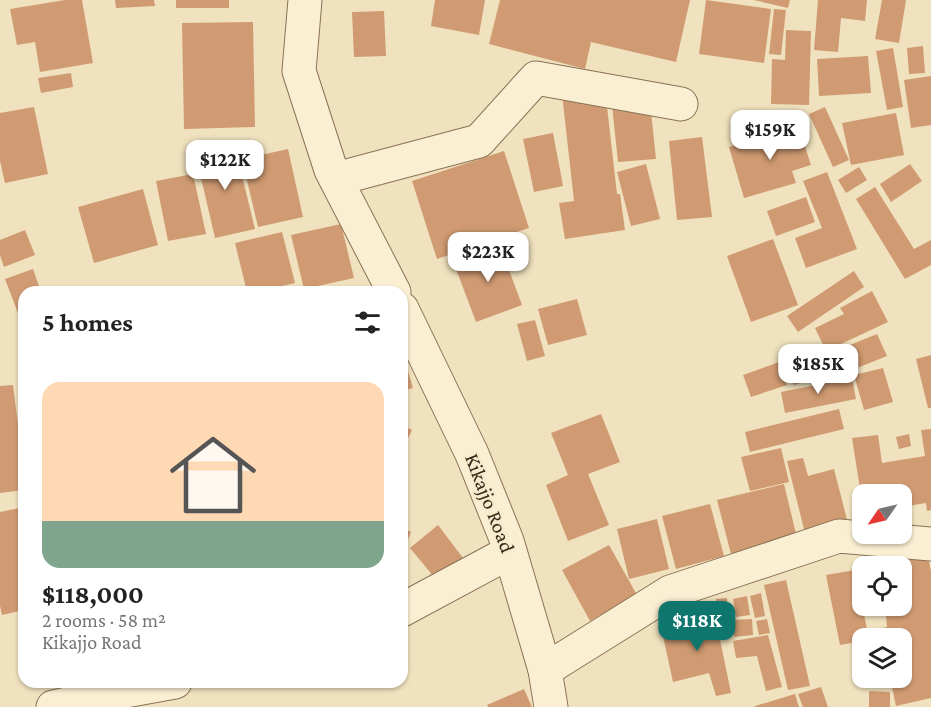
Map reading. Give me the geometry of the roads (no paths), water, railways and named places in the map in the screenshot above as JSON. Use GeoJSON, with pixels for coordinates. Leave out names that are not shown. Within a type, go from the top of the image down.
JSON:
{"type":"FeatureCollection","features":[{"type":"Feature","properties":{"kind":"street"},"geometry":{"type":"LineString","coordinates":[[305,0],[299,71],[331,170],[391,286]]}},
{"type":"Feature","properties":{"kind":"street"},"geometry":{"type":"LineString","coordinates":[[336,179],[479,141],[536,78],[681,104]]}},
{"type":"Feature","properties":{"kind":"street","name":"Kikajjo Road"},"geometry":{"type":"LineString","coordinates":[[408,321],[472,454],[510,552],[545,670],[551,707]]}},
{"type":"Feature","properties":{"kind":"street"},"geometry":{"type":"LineString","coordinates":[[545,670],[670,592],[839,536],[931,544]]}},
{"type":"Feature","properties":{"kind":"street"},"geometry":{"type":"LineString","coordinates":[[408,607],[510,552]]}},
{"type":"Feature","properties":{"kind":"street"},"geometry":{"type":"LineString","coordinates":[[53,707],[142,688]]}}]}
